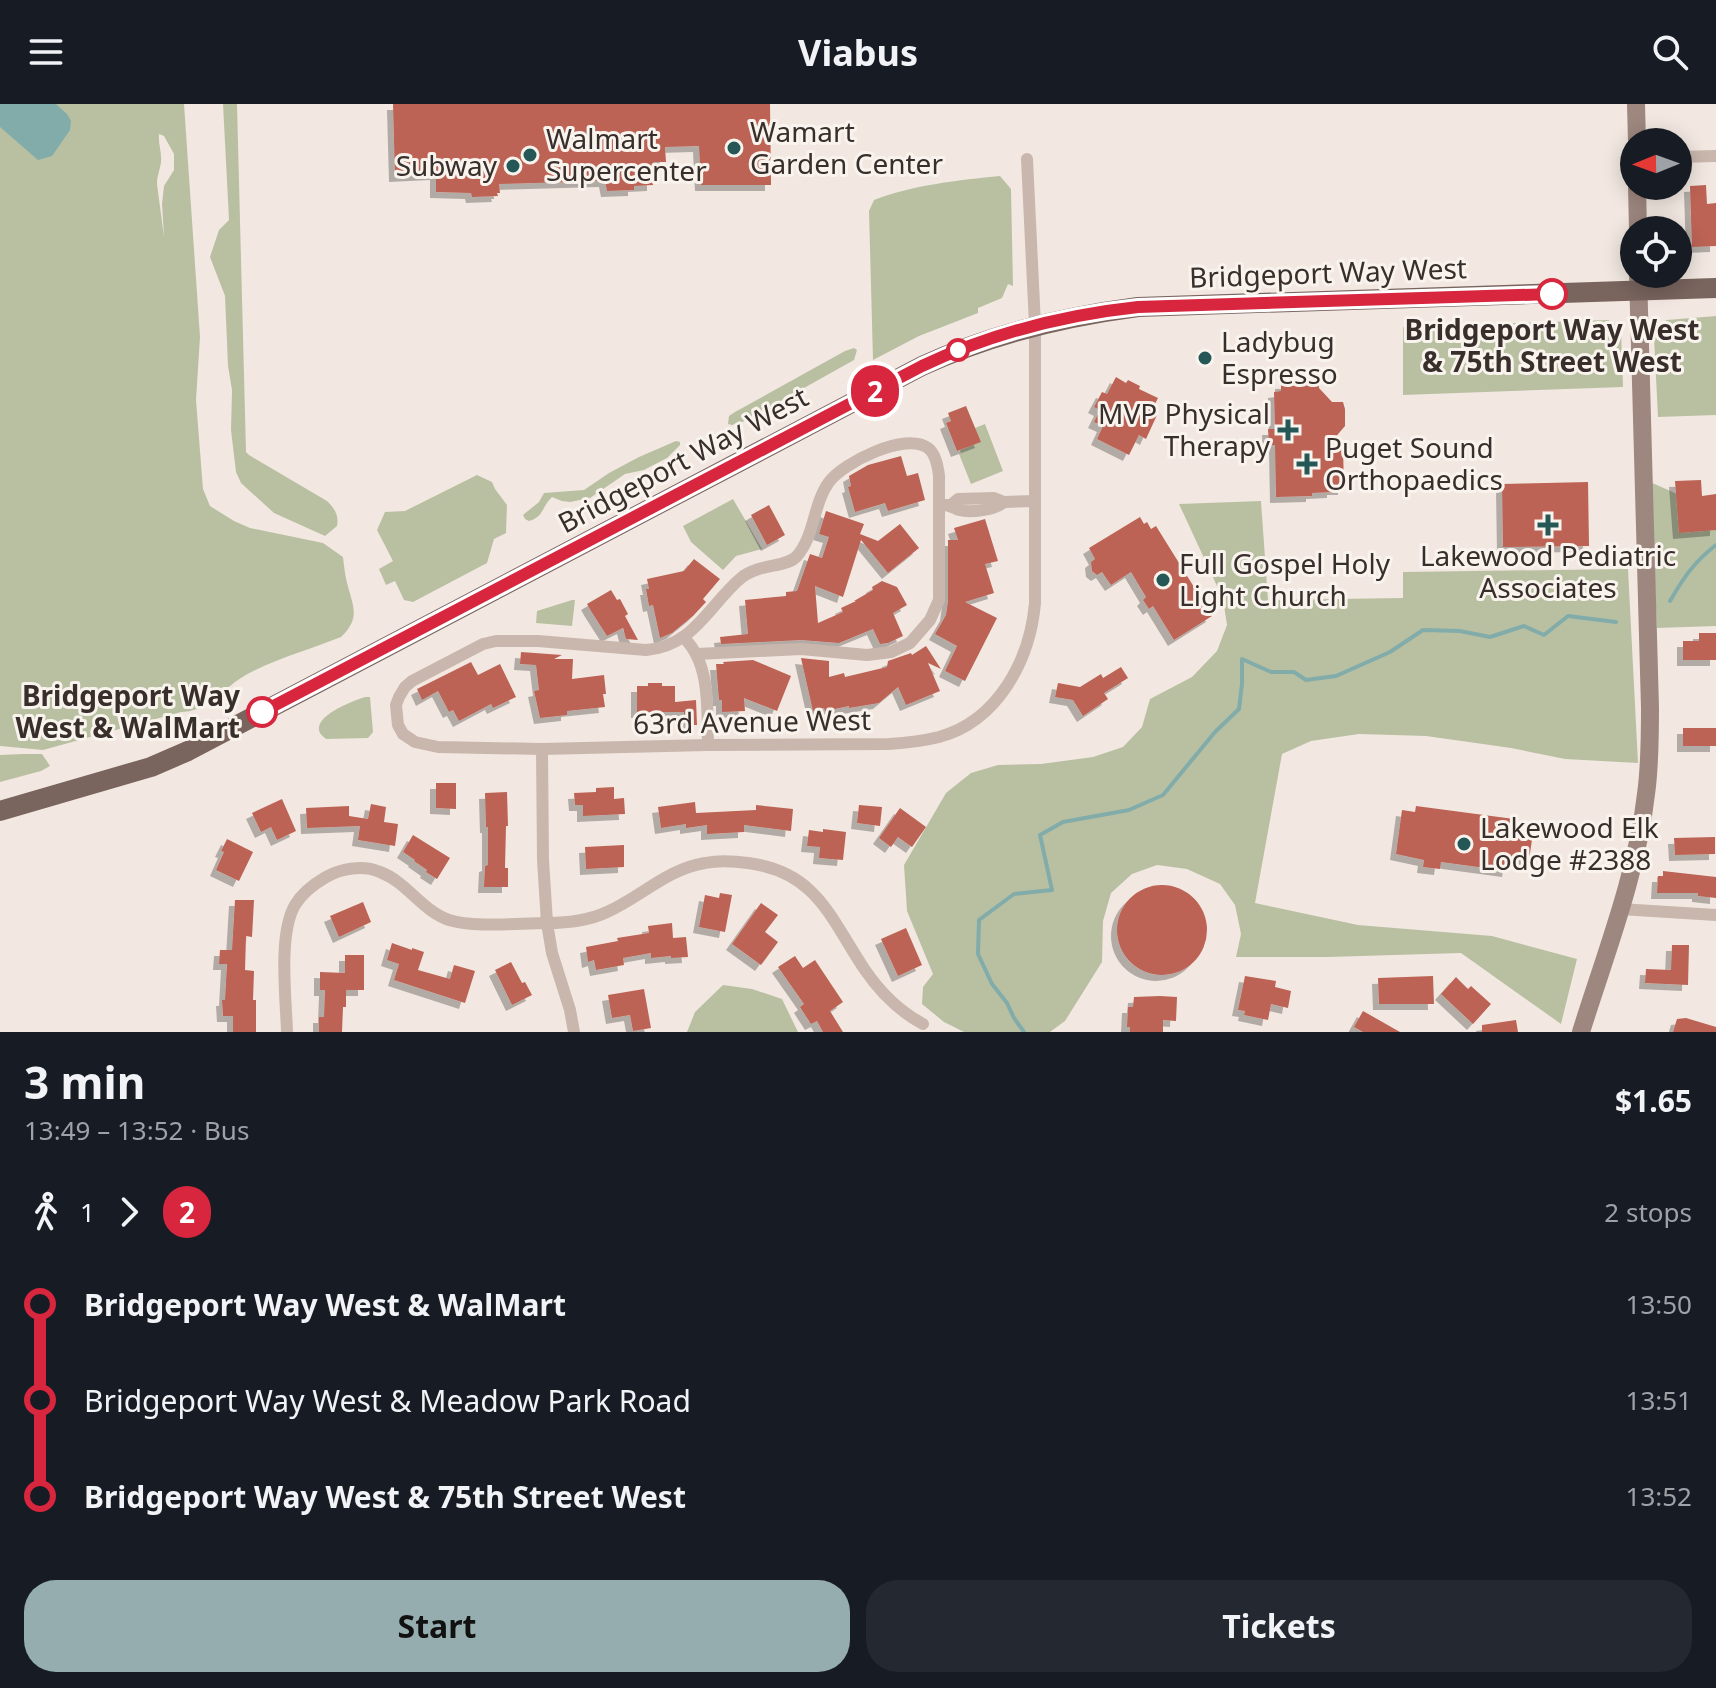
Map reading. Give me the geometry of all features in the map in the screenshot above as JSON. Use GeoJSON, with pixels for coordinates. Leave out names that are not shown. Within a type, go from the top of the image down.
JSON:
{"type":"FeatureCollection","features":[{"type":"Feature","properties":{"kind":"main road","name":"Bridgeport Way West"},"geometry":{"type":"LineString","coordinates":[[0,811],[151,767],[188,751],[922,366],[970,345],[1035,325],[1138,307],[1620,283]]}},
{"type":"Feature","properties":{"kind":"main road","name":"Bridgeport Way West"},"geometry":{"type":"LineString","coordinates":[[1692,286],[1716,288]]}},
{"type":"Feature","properties":{"kind":"street"},"geometry":{"type":"LineString","coordinates":[[1636,104],[1637,128]]}},
{"type":"Feature","properties":{"kind":"street"},"geometry":{"type":"LineString","coordinates":[[1692,157],[1716,156]]}},
{"type":"Feature","properties":{"kind":"street"},"geometry":{"type":"LineString","coordinates":[[945,505],[958,499],[1035,501],[1035,325],[1027,159]]}},
{"type":"Feature","properties":{"kind":"street"},"geometry":{"type":"LineString","coordinates":[[1581,1032],[1620,909],[1644,812],[1650,755],[1638,288]]}},
{"type":"Feature","properties":{"kind":"street"},"geometry":{"type":"LineString","coordinates":[[697,654],[801,649],[867,655],[903,647],[921,633],[938,603],[945,505],[935,458],[926,446],[916,444],[882,449],[853,461],[832,478],[819,501],[806,540],[797,556],[787,563],[755,569],[743,577],[684,638],[697,654],[705,684],[708,745]]}},
{"type":"Feature","properties":{"kind":"street","name":"63rd Avenue West"},"geometry":{"type":"LineString","coordinates":[[684,638],[666,647],[646,650],[538,641],[488,643],[412,681],[400,693],[396,710],[400,730],[424,745],[542,749],[889,744],[929,739],[960,729],[997,699],[1026,650],[1034,620],[1035,501]]}},
{"type":"Feature","properties":{"kind":"street"},"geometry":{"type":"LineString","coordinates":[[542,749],[547,923],[574,1032]]}},
{"type":"Feature","properties":{"kind":"street"},"geometry":{"type":"LineString","coordinates":[[287,1032],[285,955],[293,908],[315,884],[336,872],[362,868],[382,873],[402,884],[431,911],[454,921],[475,924],[547,923],[584,920],[606,913],[659,880],[695,865],[720,861],[764,866],[789,875],[809,888],[828,911],[877,986],[899,1008],[923,1024]]}},
{"type":"Feature","properties":{"kind":"street"},"geometry":{"type":"LineString","coordinates":[[1620,909],[1716,915]]}},
{"type":"Feature","properties":{"kind":"green space"},"geometry":{"type":"Polygon","coordinates":[[[0,104],[184,104],[200,337],[196,400],[203,489],[210,506],[234,521],[250,528],[323,543],[343,557],[353,618],[341,637],[259,668],[196,709],[43,750],[0,746],[0,104]],[[159,134],[161,158],[157,184],[164,237],[164,186],[174,170],[174,154],[164,136],[159,134]]]}},
{"type":"Feature","properties":{"kind":"green space"},"geometry":{"type":"Polygon","coordinates":[[[223,104],[237,104],[246,452],[330,504],[337,515],[337,526],[325,536],[274,513],[241,483],[236,472],[225,296],[210,257],[219,230],[229,220],[223,104]]]}},
{"type":"Feature","properties":{"kind":"green space"},"geometry":{"type":"Polygon","coordinates":[[[1000,176],[1011,189],[1013,286],[1008,284],[1002,298],[978,308],[978,313],[919,336],[873,360],[869,211],[874,200],[920,187],[1000,176]]]}},
{"type":"Feature","properties":{"kind":"green space"},"geometry":{"type":"Polygon","coordinates":[[[1716,316],[1716,415],[1658,417],[1654,337],[1657,329],[1667,320],[1716,316]]]}},
{"type":"Feature","properties":{"kind":"green space"},"geometry":{"type":"Polygon","coordinates":[[[1608,320],[1621,331],[1623,387],[1403,395],[1403,327],[1608,320]]]}},
{"type":"Feature","properties":{"kind":"green space"},"geometry":{"type":"Polygon","coordinates":[[[854,348],[857,350],[854,360],[745,421],[728,424],[729,416],[735,412],[854,348]]]}},
{"type":"Feature","properties":{"kind":"green space"},"geometry":{"type":"Polygon","coordinates":[[[985,424],[1003,471],[971,484],[959,454],[960,450],[980,442],[975,428],[985,424]]]}},
{"type":"Feature","properties":{"kind":"green space"},"geometry":{"type":"Polygon","coordinates":[[[676,441],[680,445],[667,458],[644,470],[625,474],[590,498],[570,502],[552,497],[534,519],[529,521],[523,515],[539,502],[544,493],[584,490],[639,457],[676,441]]]}},
{"type":"Feature","properties":{"kind":"green space"},"geometry":{"type":"Polygon","coordinates":[[[477,475],[492,482],[507,505],[506,533],[494,539],[487,563],[413,602],[404,600],[395,581],[386,585],[379,569],[393,561],[377,530],[385,512],[405,511],[477,475]]]}},
{"type":"Feature","properties":{"kind":"green space"},"geometry":{"type":"Polygon","coordinates":[[[1650,482],[1716,511],[1716,626],[1657,628],[1650,482]]]}},
{"type":"Feature","properties":{"kind":"green space"},"geometry":{"type":"Polygon","coordinates":[[[733,499],[762,549],[736,556],[723,570],[691,542],[683,526],[733,499]]]}},
{"type":"Feature","properties":{"kind":"green space"},"geometry":{"type":"Polygon","coordinates":[[[1261,501],[1268,600],[1403,598],[1403,572],[1628,569],[1638,763],[1565,759],[1426,736],[1359,734],[1311,741],[1282,754],[1255,903],[1358,925],[1492,936],[1577,959],[1561,1024],[1461,953],[1236,957],[1241,934],[1235,905],[1220,884],[1187,869],[1157,865],[1132,874],[1111,893],[1103,921],[1102,962],[1065,1021],[1050,1032],[964,1032],[944,1022],[922,1004],[923,987],[933,974],[907,911],[904,865],[946,793],[971,773],[998,765],[1041,764],[1093,757],[1123,747],[1142,727],[1150,699],[1192,677],[1217,651],[1227,625],[1223,599],[1179,504],[1261,501]]]}},
{"type":"Feature","properties":{"kind":"green space"},"geometry":{"type":"Polygon","coordinates":[[[575,600],[572,626],[536,623],[537,611],[575,600]]]}},
{"type":"Feature","properties":{"kind":"green space"},"geometry":{"type":"Polygon","coordinates":[[[370,697],[373,732],[368,738],[326,739],[320,732],[319,725],[323,719],[370,697]]]}},
{"type":"Feature","properties":{"kind":"green space"},"geometry":{"type":"Polygon","coordinates":[[[42,754],[50,766],[0,782],[0,755],[42,754]]]}},
{"type":"Feature","properties":{"kind":"green space"},"geometry":{"type":"Polygon","coordinates":[[[723,985],[752,989],[782,999],[798,1032],[687,1032],[695,1012],[723,985]]]}},
{"type":"Feature","properties":{"kind":"water"},"geometry":{"type":"Polygon","coordinates":[[[0,104],[56,104],[71,121],[70,130],[52,156],[38,160],[0,127],[0,104]]]}},
{"type":"Feature","properties":{"kind":"building","name":"Walmart Supercenter"},"geometry":{"type":"Polygon","coordinates":[[[393,104],[770,104],[771,185],[701,185],[699,146],[665,147],[666,162],[653,162],[653,185],[634,186],[634,190],[607,191],[605,181],[499,184],[498,196],[472,197],[471,193],[436,192],[436,174],[395,176],[393,104]]]}},
{"type":"Feature","properties":{"kind":"building"},"geometry":{"type":"Polygon","coordinates":[[[1706,185],[1707,204],[1716,203],[1716,246],[1692,247],[1692,186],[1706,185]]]}},
{"type":"Feature","properties":{"kind":"building"},"geometry":{"type":"Polygon","coordinates":[[[1116,377],[1140,386],[1139,389],[1158,398],[1151,412],[1157,415],[1146,439],[1139,435],[1129,455],[1097,439],[1103,426],[1094,422],[1100,410],[1094,407],[1102,392],[1107,394],[1116,377]]]}},
{"type":"Feature","properties":{"kind":"building"},"geometry":{"type":"Polygon","coordinates":[[[1319,382],[1319,388],[1332,402],[1343,402],[1345,409],[1345,426],[1327,447],[1343,446],[1344,489],[1312,493],[1312,496],[1276,497],[1275,445],[1269,445],[1268,429],[1275,429],[1274,392],[1281,391],[1281,383],[1319,382]]]}},
{"type":"Feature","properties":{"kind":"building"},"geometry":{"type":"Polygon","coordinates":[[[966,406],[981,442],[957,451],[946,423],[951,421],[948,413],[966,406]]]}},
{"type":"Feature","properties":{"kind":"building"},"geometry":{"type":"Polygon","coordinates":[[[901,456],[907,476],[918,473],[925,500],[888,511],[885,503],[855,512],[848,487],[851,486],[849,476],[868,465],[901,456]]]}},
{"type":"Feature","properties":{"kind":"building"},"geometry":{"type":"Polygon","coordinates":[[[1701,480],[1702,496],[1716,494],[1716,530],[1679,533],[1675,481],[1701,480]]]}},
{"type":"Feature","properties":{"kind":"building"},"geometry":{"type":"Polygon","coordinates":[[[1588,482],[1589,546],[1503,547],[1502,484],[1588,482]]]}},
{"type":"Feature","properties":{"kind":"building"},"geometry":{"type":"Polygon","coordinates":[[[769,505],[785,535],[767,545],[751,515],[769,505]]]}},
{"type":"Feature","properties":{"kind":"building"},"geometry":{"type":"Polygon","coordinates":[[[826,511],[864,524],[860,534],[878,541],[900,524],[919,548],[888,573],[861,540],[843,597],[815,586],[818,623],[843,612],[841,608],[873,590],[872,587],[882,581],[897,587],[907,605],[893,613],[903,636],[880,644],[873,629],[839,643],[801,640],[721,644],[720,637],[748,634],[745,600],[786,596],[786,592],[797,591],[810,554],[822,558],[829,537],[819,534],[826,511]]]}},
{"type":"Feature","properties":{"kind":"building","name":"Full Gospel Holy Light Church"},"geometry":{"type":"Polygon","coordinates":[[[1140,517],[1151,529],[1156,526],[1212,616],[1174,640],[1153,606],[1149,609],[1143,600],[1146,597],[1131,572],[1111,585],[1102,572],[1097,575],[1092,571],[1091,562],[1095,559],[1089,548],[1140,517]]]}},
{"type":"Feature","properties":{"kind":"building"},"geometry":{"type":"Polygon","coordinates":[[[985,519],[998,561],[985,564],[994,593],[965,602],[997,618],[965,681],[945,671],[957,646],[935,634],[946,615],[948,601],[948,540],[958,540],[954,528],[985,519]]]}},
{"type":"Feature","properties":{"kind":"building"},"geometry":{"type":"Polygon","coordinates":[[[694,559],[720,579],[693,616],[672,633],[660,638],[653,605],[649,606],[647,579],[684,571],[694,559]]]}},
{"type":"Feature","properties":{"kind":"building"},"geometry":{"type":"Polygon","coordinates":[[[611,590],[617,600],[620,599],[638,640],[626,639],[623,628],[607,636],[587,604],[611,590]]]}},
{"type":"Feature","properties":{"kind":"building"},"geometry":{"type":"Polygon","coordinates":[[[1699,633],[1716,633],[1716,660],[1683,660],[1683,641],[1699,641],[1699,633]]]}},
{"type":"Feature","properties":{"kind":"building"},"geometry":{"type":"Polygon","coordinates":[[[926,646],[941,669],[928,663],[940,691],[906,705],[898,687],[879,703],[813,711],[801,658],[829,661],[829,677],[844,673],[845,677],[887,667],[888,661],[912,655],[926,646]]]}},
{"type":"Feature","properties":{"kind":"building"},"geometry":{"type":"Polygon","coordinates":[[[521,652],[562,655],[554,659],[573,659],[572,679],[604,675],[605,707],[540,718],[534,691],[539,690],[536,665],[520,664],[521,652]]]}},
{"type":"Feature","properties":{"kind":"building"},"geometry":{"type":"Polygon","coordinates":[[[753,660],[791,676],[777,711],[744,698],[745,711],[722,712],[716,664],[753,660]]]}},
{"type":"Feature","properties":{"kind":"building"},"geometry":{"type":"Polygon","coordinates":[[[471,662],[478,675],[500,664],[516,697],[493,708],[491,704],[459,721],[453,710],[449,712],[438,691],[422,700],[417,689],[471,662]]]}},
{"type":"Feature","properties":{"kind":"building"},"geometry":{"type":"Polygon","coordinates":[[[1121,667],[1128,678],[1104,693],[1108,699],[1083,716],[1073,700],[1055,697],[1058,683],[1080,687],[1101,674],[1103,678],[1121,667]]]}},
{"type":"Feature","properties":{"kind":"building"},"geometry":{"type":"Polygon","coordinates":[[[648,683],[675,686],[675,702],[696,700],[697,725],[685,725],[684,712],[637,712],[637,686],[648,686],[648,683]]]}},
{"type":"Feature","properties":{"kind":"building"},"geometry":{"type":"Polygon","coordinates":[[[1683,728],[1716,728],[1716,746],[1683,746],[1683,728]]]}},
{"type":"Feature","properties":{"kind":"building"},"geometry":{"type":"Polygon","coordinates":[[[436,783],[456,783],[456,809],[436,808],[436,783]]]}},
{"type":"Feature","properties":{"kind":"building"},"geometry":{"type":"Polygon","coordinates":[[[614,787],[614,799],[624,798],[625,814],[583,816],[583,805],[575,805],[574,793],[614,787]]]}},
{"type":"Feature","properties":{"kind":"building"},"geometry":{"type":"Polygon","coordinates":[[[507,792],[505,868],[508,868],[508,887],[484,887],[485,866],[488,865],[485,793],[507,792]]]}},
{"type":"Feature","properties":{"kind":"building"},"geometry":{"type":"Polygon","coordinates":[[[282,799],[296,831],[277,840],[271,827],[261,832],[252,813],[282,799]]]}},
{"type":"Feature","properties":{"kind":"building"},"geometry":{"type":"Polygon","coordinates":[[[695,802],[696,813],[756,810],[756,805],[793,809],[791,831],[744,825],[744,832],[707,834],[707,825],[661,828],[658,807],[695,802]]]}},
{"type":"Feature","properties":{"kind":"building"},"geometry":{"type":"Polygon","coordinates":[[[371,804],[386,807],[384,822],[398,824],[395,846],[358,840],[360,826],[307,828],[306,808],[349,806],[349,816],[368,819],[371,804]]]}},
{"type":"Feature","properties":{"kind":"building"},"geometry":{"type":"Polygon","coordinates":[[[859,805],[882,807],[880,826],[857,823],[859,805]]]}},
{"type":"Feature","properties":{"kind":"building","name":"Lakewood Elk Lodge #2388"},"geometry":{"type":"Polygon","coordinates":[[[1416,806],[1514,819],[1512,830],[1533,833],[1529,860],[1510,858],[1508,871],[1441,862],[1440,869],[1423,867],[1424,860],[1396,854],[1402,810],[1415,812],[1416,806]]]}},
{"type":"Feature","properties":{"kind":"building"},"geometry":{"type":"Polygon","coordinates":[[[900,808],[926,827],[912,847],[898,837],[891,847],[879,838],[900,808]]]}},
{"type":"Feature","properties":{"kind":"building"},"geometry":{"type":"Polygon","coordinates":[[[823,829],[846,832],[843,860],[819,858],[820,847],[807,846],[809,830],[823,832],[823,829]]]}},
{"type":"Feature","properties":{"kind":"building"},"geometry":{"type":"Polygon","coordinates":[[[413,835],[450,858],[437,879],[403,852],[413,835]]]}},
{"type":"Feature","properties":{"kind":"building"},"geometry":{"type":"Polygon","coordinates":[[[1715,837],[1715,854],[1675,855],[1674,838],[1715,837]]]}},
{"type":"Feature","properties":{"kind":"building"},"geometry":{"type":"Polygon","coordinates":[[[227,839],[253,852],[239,881],[216,870],[227,839]]]}},
{"type":"Feature","properties":{"kind":"building"},"geometry":{"type":"Polygon","coordinates":[[[624,845],[624,867],[586,869],[585,847],[624,845]]]}},
{"type":"Feature","properties":{"kind":"building"},"geometry":{"type":"Polygon","coordinates":[[[1663,871],[1716,877],[1716,898],[1698,896],[1698,893],[1657,893],[1658,876],[1663,876],[1663,871]]]}},
{"type":"Feature","properties":{"kind":"building"},"geometry":{"type":"Polygon","coordinates":[[[1162,885],[1179,888],[1194,898],[1204,913],[1207,930],[1204,947],[1194,962],[1179,972],[1162,975],[1145,972],[1130,962],[1120,947],[1117,930],[1120,913],[1130,898],[1145,888],[1162,885]]]}},
{"type":"Feature","properties":{"kind":"building"},"geometry":{"type":"Polygon","coordinates":[[[720,893],[732,895],[725,932],[699,927],[705,895],[719,898],[720,893]]]}},
{"type":"Feature","properties":{"kind":"building"},"geometry":{"type":"Polygon","coordinates":[[[235,900],[254,900],[252,937],[246,936],[245,970],[254,971],[256,1032],[233,1032],[233,1016],[223,1016],[227,964],[219,964],[220,950],[232,950],[235,900]]]}},
{"type":"Feature","properties":{"kind":"building"},"geometry":{"type":"Polygon","coordinates":[[[363,902],[371,922],[339,937],[330,916],[363,902]]]}},
{"type":"Feature","properties":{"kind":"building"},"geometry":{"type":"Polygon","coordinates":[[[761,903],[778,915],[765,932],[778,942],[761,965],[732,944],[761,903]]]}},
{"type":"Feature","properties":{"kind":"building"},"geometry":{"type":"Polygon","coordinates":[[[672,923],[673,938],[686,937],[688,957],[651,958],[651,953],[623,958],[624,965],[596,970],[594,960],[588,962],[586,947],[649,933],[648,926],[672,923]]]}},
{"type":"Feature","properties":{"kind":"building"},"geometry":{"type":"Polygon","coordinates":[[[906,928],[922,965],[898,976],[881,939],[906,928]]]}},
{"type":"Feature","properties":{"kind":"building"},"geometry":{"type":"Polygon","coordinates":[[[392,943],[424,952],[418,970],[450,979],[454,965],[475,971],[465,1003],[394,980],[399,964],[387,960],[392,943]]]}},
{"type":"Feature","properties":{"kind":"building"},"geometry":{"type":"Polygon","coordinates":[[[1672,945],[1689,945],[1688,985],[1645,983],[1646,969],[1671,970],[1672,945]]]}},
{"type":"Feature","properties":{"kind":"building"},"geometry":{"type":"Polygon","coordinates":[[[345,955],[364,955],[364,990],[346,990],[342,1032],[319,1032],[319,1017],[324,1017],[325,990],[320,990],[320,972],[345,973],[345,955]]]}},
{"type":"Feature","properties":{"kind":"building"},"geometry":{"type":"Polygon","coordinates":[[[795,956],[803,968],[815,960],[843,1002],[830,1011],[843,1032],[823,1032],[817,1021],[811,1024],[800,1007],[804,1004],[778,967],[795,956]]]}},
{"type":"Feature","properties":{"kind":"building"},"geometry":{"type":"Polygon","coordinates":[[[511,962],[532,995],[512,1005],[495,970],[511,962]]]}},
{"type":"Feature","properties":{"kind":"building"},"geometry":{"type":"Polygon","coordinates":[[[1245,976],[1276,981],[1275,987],[1291,991],[1288,1008],[1271,1004],[1268,1020],[1244,1015],[1245,1011],[1238,1010],[1245,976]]]}},
{"type":"Feature","properties":{"kind":"building"},"geometry":{"type":"Polygon","coordinates":[[[1433,976],[1434,1004],[1379,1004],[1378,978],[1433,976]]]}},
{"type":"Feature","properties":{"kind":"building"},"geometry":{"type":"Polygon","coordinates":[[[1456,977],[1491,1004],[1473,1024],[1441,994],[1456,977]]]}},
{"type":"Feature","properties":{"kind":"building"},"geometry":{"type":"Polygon","coordinates":[[[644,989],[651,1028],[633,1031],[630,1015],[612,1018],[608,995],[644,989]]]}},
{"type":"Feature","properties":{"kind":"building"},"geometry":{"type":"Polygon","coordinates":[[[1134,997],[1177,997],[1176,1021],[1163,1020],[1163,1032],[1130,1032],[1130,1027],[1127,1027],[1128,1007],[1133,1007],[1134,997]]]}},
{"type":"Feature","properties":{"kind":"building"},"geometry":{"type":"Polygon","coordinates":[[[1363,1011],[1400,1032],[1363,1032],[1354,1027],[1363,1011]]]}},
{"type":"Feature","properties":{"kind":"building"},"geometry":{"type":"Polygon","coordinates":[[[1686,1018],[1716,1027],[1716,1032],[1673,1032],[1677,1019],[1686,1018]]]}},
{"type":"Feature","properties":{"kind":"building"},"geometry":{"type":"Polygon","coordinates":[[[1516,1020],[1518,1032],[1482,1032],[1482,1025],[1516,1020]]]}},
{"type":"Feature","properties":{"kind":"waterway"},"geometry":{"type":"LineString","coordinates":[[1670,601],[1690,570],[1716,545]]}},
{"type":"Feature","properties":{"kind":"waterway"},"geometry":{"type":"LineString","coordinates":[[1024,1032],[992,984],[978,954],[979,920],[1014,894],[1052,890],[1040,835],[1063,822],[1129,810],[1163,795],[1215,732],[1239,709],[1242,659],[1271,672],[1294,672],[1306,680],[1336,676],[1390,652],[1423,630],[1460,631],[1490,637],[1524,626],[1544,635],[1568,616],[1616,622]]}},
{"type":"Feature","properties":{"kind":"bus line","name":"2"},"geometry":{"type":"LineString","coordinates":[[262,712],[922,366],[1007,332],[1086,314],[1138,307],[1552,294]]}},
{"type":"Feature","properties":{"kind":"place","name":"Wamart Garden Center"},"geometry":{"type":"Point","coordinates":[734,148]}},
{"type":"Feature","properties":{"kind":"place","name":"Walmart Supercenter"},"geometry":{"type":"Point","coordinates":[530,155]}},
{"type":"Feature","properties":{"kind":"place","name":"Subway"},"geometry":{"type":"Point","coordinates":[513,166]}},
{"type":"Feature","properties":{"kind":"place","name":"Bridgeport Way West & 75th Street West"},"geometry":{"type":"Point","coordinates":[1552,294]}},
{"type":"Feature","properties":{"kind":"place","name":"Ladybug Espresso"},"geometry":{"type":"Point","coordinates":[1205,358]}},
{"type":"Feature","properties":{"kind":"place","name":"MVP Physical Therapy"},"geometry":{"type":"Point","coordinates":[1288,430]}},
{"type":"Feature","properties":{"kind":"place","name":"Puget Sound Orthopaedics"},"geometry":{"type":"Point","coordinates":[1307,464]}},
{"type":"Feature","properties":{"kind":"place","name":"Lakewood Pediatric Associates"},"geometry":{"type":"Point","coordinates":[1548,525]}},
{"type":"Feature","properties":{"kind":"place","name":"Full Gospel Holy Light Church"},"geometry":{"type":"Point","coordinates":[1163,580]}},
{"type":"Feature","properties":{"kind":"place","name":"Bridgeport Way West & WalMart"},"geometry":{"type":"Point","coordinates":[262,712]}},
{"type":"Feature","properties":{"kind":"place","name":"Lakewood Elk Lodge #2388"},"geometry":{"type":"Point","coordinates":[1464,844]}}]}
